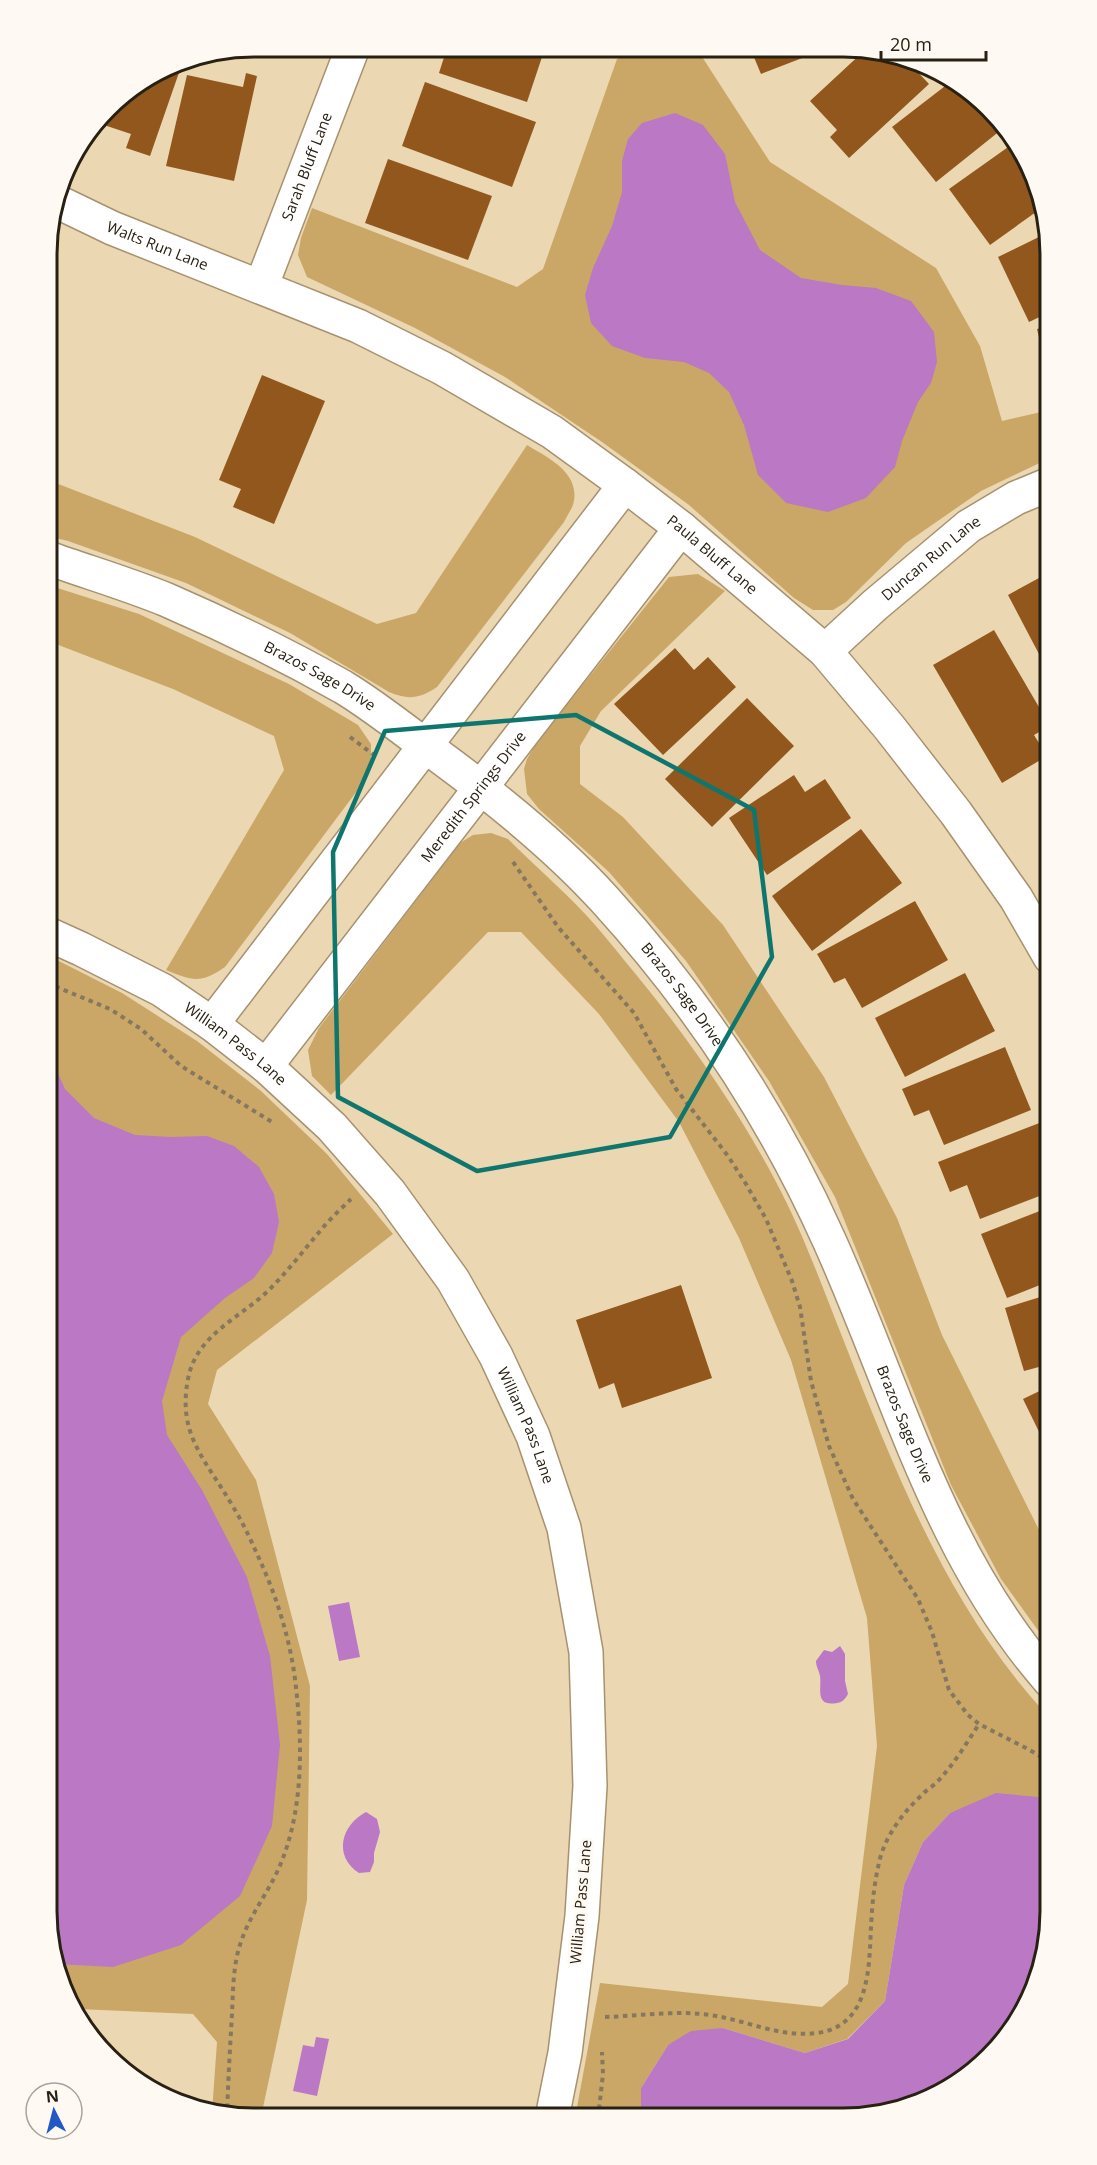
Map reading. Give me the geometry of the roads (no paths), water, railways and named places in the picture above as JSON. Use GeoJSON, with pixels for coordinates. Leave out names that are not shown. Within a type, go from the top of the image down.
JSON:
{"type":"FeatureCollection","features":[{"type":"Feature","properties":{"kind":"street","name":"Sarah Bluff Lane"},"geometry":{"type":"LineString","coordinates":[[261,287],[349,57]]}},
{"type":"Feature","properties":{"kind":"street","name":"Walts Run Lane"},"geometry":{"type":"LineString","coordinates":[[64,205],[112,228],[261,287]]}},
{"type":"Feature","properties":{"kind":"street","name":"Paula Bluff Lane"},"geometry":{"type":"LineString","coordinates":[[261,287],[358,326],[442,368],[552,432],[681,528],[825,651],[889,727],[956,813],[1016,898],[1040,940]]}},
{"type":"Feature","properties":{"kind":"street"},"geometry":{"type":"LineString","coordinates":[[212,1024],[625,485]]}},
{"type":"Feature","properties":{"kind":"street","name":"Duncan Run Lane"},"geometry":{"type":"LineString","coordinates":[[825,651],[875,605],[969,526],[1016,498],[1040,488]]}},
{"type":"Feature","properties":{"kind":"street","name":"Meredith Springs Drive"},"geometry":{"type":"LineString","coordinates":[[266,1066],[681,528]]}},
{"type":"Feature","properties":{"kind":"street","name":"Brazos Sage Drive"},"geometry":{"type":"LineString","coordinates":[[57,561],[163,599],[255,640],[346,689],[481,787],[530,828],[603,897],[671,977],[733,1064],[788,1154],[830,1241],[922,1469],[964,1558],[1026,1653],[1040,1669]]}},
{"type":"Feature","properties":{"kind":"street","name":"William Pass Lane"},"geometry":{"type":"LineString","coordinates":[[57,938],[162,990],[212,1024],[266,1066],[332,1127],[390,1192],[453,1280],[496,1356],[533,1436],[564,1528],[586,1652],[590,1786],[582,1916],[565,2053],[554,2108]]}}]}
